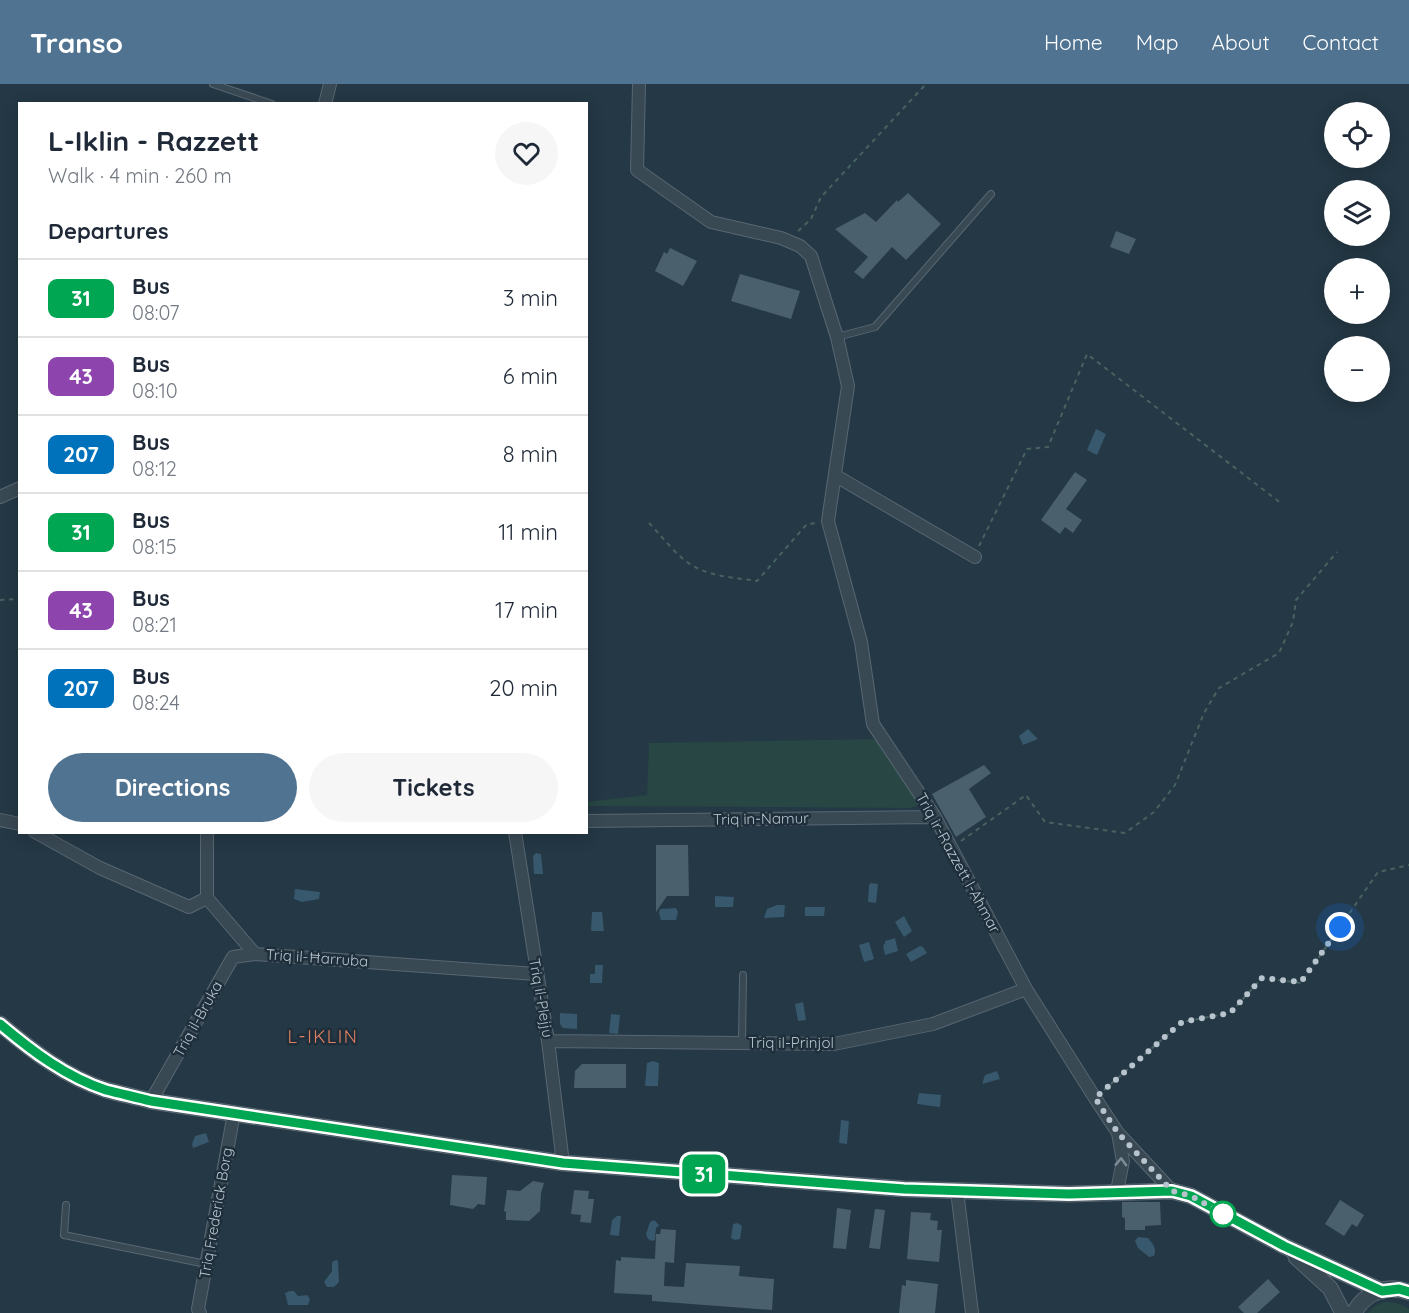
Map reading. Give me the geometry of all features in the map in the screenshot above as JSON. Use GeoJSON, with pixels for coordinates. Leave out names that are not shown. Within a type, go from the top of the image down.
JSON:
{"type":"FeatureCollection","features":[{"type":"Feature","properties":{"kind":"street"},"geometry":{"type":"LineString","coordinates":[[326,102],[330,84]]}},
{"type":"Feature","properties":{"kind":"street","name":"Triq ir-Razzett l-Aħmar"},"geometry":{"type":"LineString","coordinates":[[639,84],[637,170],[711,222],[787,240],[800,246],[811,256],[837,337],[848,386],[828,521],[861,642],[873,724],[935,817],[1026,988],[1095,1098],[1118,1133],[1172,1191]]}},
{"type":"Feature","properties":{"kind":"street"},"geometry":{"type":"LineString","coordinates":[[836,476],[975,557]]}},
{"type":"Feature","properties":{"kind":"street"},"geometry":{"type":"LineString","coordinates":[[0,497],[18,489]]}},
{"type":"Feature","properties":{"kind":"street","name":"Triq in-Namur"},"geometry":{"type":"LineString","coordinates":[[588,821],[935,817]]}},
{"type":"Feature","properties":{"kind":"street"},"geometry":{"type":"LineString","coordinates":[[0,820],[18,824]]}},
{"type":"Feature","properties":{"kind":"street"},"geometry":{"type":"LineString","coordinates":[[39,834],[100,868],[189,907],[207,898],[207,834]]}},
{"type":"Feature","properties":{"kind":"street","name":"Triq il-Plejju"},"geometry":{"type":"LineString","coordinates":[[515,834],[548,1041],[563,1163]]}},
{"type":"Feature","properties":{"kind":"street","name":"Triq il-Ħarruba"},"geometry":{"type":"LineString","coordinates":[[207,898],[255,954],[536,974]]}},
{"type":"Feature","properties":{"kind":"street","name":"Triq il-Bruka"},"geometry":{"type":"LineString","coordinates":[[151,1101],[233,957],[255,954]]}},
{"type":"Feature","properties":{"kind":"street","name":"Triq il-Prinjol"},"geometry":{"type":"LineString","coordinates":[[548,1041],[834,1044],[933,1024],[1026,988]]}},
{"type":"Feature","properties":{"kind":"street"},"geometry":{"type":"LineString","coordinates":[[0,1024],[29,1049],[86,1082],[106,1090],[151,1101],[563,1163],[957,1191],[1069,1194],[1172,1191],[1191,1196],[1284,1246],[1382,1291]]}},
{"type":"Feature","properties":{"kind":"street","name":"Triq Frederick Borg"},"geometry":{"type":"LineString","coordinates":[[200,1313],[198,1309],[234,1113]]}},
{"type":"Feature","properties":{"kind":"street","name":"Triq ir-Razzett l-Aħmar"},"geometry":{"type":"LineString","coordinates":[[1117,1191],[1123,1161],[1118,1133]]}},
{"type":"Feature","properties":{"kind":"street"},"geometry":{"type":"LineString","coordinates":[[957,1191],[972,1313]]}},
{"type":"Feature","properties":{"kind":"street"},"geometry":{"type":"LineString","coordinates":[[1284,1246],[1330,1288],[1344,1313]]}},
{"type":"Feature","properties":{"kind":"street"},"geometry":{"type":"LineString","coordinates":[[1354,1313],[1367,1296],[1377,1290],[1399,1289],[1409,1292]]}},
{"type":"Feature","properties":{"kind":"lane"},"geometry":{"type":"LineString","coordinates":[[213,84],[266,102]]}},
{"type":"Feature","properties":{"kind":"lane"},"geometry":{"type":"LineString","coordinates":[[837,337],[875,327],[991,194]]}},
{"type":"Feature","properties":{"kind":"lane"},"geometry":{"type":"LineString","coordinates":[[742,1043],[743,975]]}},
{"type":"Feature","properties":{"kind":"lane"},"geometry":{"type":"LineString","coordinates":[[66,1205],[64,1234],[206,1263]]}},
{"type":"Feature","properties":{"kind":"path"},"geometry":{"type":"LineString","coordinates":[[787,240],[811,219],[821,197],[926,84]]}},
{"type":"Feature","properties":{"kind":"path"},"geometry":{"type":"LineString","coordinates":[[975,557],[980,541],[1027,449],[1048,447],[1087,354],[1282,504]]}},
{"type":"Feature","properties":{"kind":"path"},"geometry":{"type":"LineString","coordinates":[[649,523],[683,559],[696,568],[720,575],[757,581],[807,524],[828,521]]}},
{"type":"Feature","properties":{"kind":"path"},"geometry":{"type":"LineString","coordinates":[[952,848],[1026,795],[1045,822],[1125,833],[1154,812],[1175,785],[1203,713],[1220,688],[1279,653],[1293,622],[1296,600],[1337,552]]}},
{"type":"Feature","properties":{"kind":"path"},"geometry":{"type":"LineString","coordinates":[[0,600],[18,599]]}},
{"type":"Feature","properties":{"kind":"path"},"geometry":{"type":"LineString","coordinates":[[1095,1098],[1182,1022],[1230,1013],[1262,978],[1301,982],[1378,872],[1409,865]]}},
{"type":"Feature","properties":{"kind":"green space"},"geometry":{"type":"Polygon","coordinates":[[[878,739],[879,745],[923,804],[910,808],[588,806],[588,802],[647,795],[649,743],[878,739]]]}},
{"type":"Feature","properties":{"kind":"green space"},"geometry":{"type":"Polygon","coordinates":[[[1384,1302],[1403,1305],[1409,1309],[1409,1313],[1367,1313],[1384,1302]]]}},
{"type":"Feature","properties":{"kind":"water"},"geometry":{"type":"Polygon","coordinates":[[[1096,429],[1106,434],[1097,455],[1087,450],[1096,429]]]}},
{"type":"Feature","properties":{"kind":"water"},"geometry":{"type":"Polygon","coordinates":[[[1028,729],[1038,739],[1023,745],[1019,736],[1028,729]]]}},
{"type":"Feature","properties":{"kind":"water"},"geometry":{"type":"Polygon","coordinates":[[[536,853],[541,854],[543,874],[534,874],[533,856],[536,853]]]}},
{"type":"Feature","properties":{"kind":"water"},"geometry":{"type":"Polygon","coordinates":[[[871,883],[878,884],[876,903],[868,902],[871,883]]]}},
{"type":"Feature","properties":{"kind":"water"},"geometry":{"type":"Polygon","coordinates":[[[295,889],[320,892],[319,899],[302,902],[294,899],[295,889]]]}},
{"type":"Feature","properties":{"kind":"water"},"geometry":{"type":"Polygon","coordinates":[[[715,896],[734,897],[733,907],[715,907],[715,896]]]}},
{"type":"Feature","properties":{"kind":"water"},"geometry":{"type":"Polygon","coordinates":[[[785,905],[784,917],[764,918],[767,909],[785,905]]]}},
{"type":"Feature","properties":{"kind":"water"},"geometry":{"type":"Polygon","coordinates":[[[805,907],[825,907],[824,916],[805,916],[805,907]]]}},
{"type":"Feature","properties":{"kind":"water"},"geometry":{"type":"Polygon","coordinates":[[[676,908],[678,912],[676,920],[661,920],[660,909],[676,908]]]}},
{"type":"Feature","properties":{"kind":"water"},"geometry":{"type":"Polygon","coordinates":[[[592,912],[602,912],[604,931],[591,931],[592,912]]]}},
{"type":"Feature","properties":{"kind":"water"},"geometry":{"type":"Polygon","coordinates":[[[904,916],[912,931],[904,937],[895,922],[904,916]]]}},
{"type":"Feature","properties":{"kind":"water"},"geometry":{"type":"Polygon","coordinates":[[[895,938],[898,951],[885,955],[883,945],[885,941],[895,938]]]}},
{"type":"Feature","properties":{"kind":"water"},"geometry":{"type":"Polygon","coordinates":[[[869,942],[874,959],[864,962],[859,945],[869,942]]]}},
{"type":"Feature","properties":{"kind":"water"},"geometry":{"type":"Polygon","coordinates":[[[920,946],[927,953],[911,962],[906,954],[920,946]]]}},
{"type":"Feature","properties":{"kind":"water"},"geometry":{"type":"Polygon","coordinates":[[[595,965],[603,965],[602,983],[590,983],[590,974],[595,974],[595,965]]]}},
{"type":"Feature","properties":{"kind":"water"},"geometry":{"type":"Polygon","coordinates":[[[803,1002],[806,1020],[798,1021],[795,1004],[803,1002]]]}},
{"type":"Feature","properties":{"kind":"water"},"geometry":{"type":"Polygon","coordinates":[[[560,1013],[577,1014],[577,1029],[563,1028],[560,1024],[560,1013]]]}},
{"type":"Feature","properties":{"kind":"water"},"geometry":{"type":"Polygon","coordinates":[[[611,1014],[620,1015],[618,1034],[609,1033],[611,1014]]]}},
{"type":"Feature","properties":{"kind":"water"},"geometry":{"type":"Polygon","coordinates":[[[653,1061],[659,1063],[658,1086],[645,1086],[647,1063],[653,1061]]]}},
{"type":"Feature","properties":{"kind":"water"},"geometry":{"type":"Polygon","coordinates":[[[997,1071],[1000,1079],[982,1084],[985,1075],[997,1071]]]}},
{"type":"Feature","properties":{"kind":"water"},"geometry":{"type":"Polygon","coordinates":[[[919,1093],[941,1095],[940,1107],[917,1104],[919,1093]]]}},
{"type":"Feature","properties":{"kind":"water"},"geometry":{"type":"Polygon","coordinates":[[[841,1120],[849,1121],[847,1144],[839,1143],[841,1120]]]}},
{"type":"Feature","properties":{"kind":"water"},"geometry":{"type":"Polygon","coordinates":[[[206,1133],[209,1142],[193,1148],[195,1136],[206,1133]]]}},
{"type":"Feature","properties":{"kind":"water"},"geometry":{"type":"Polygon","coordinates":[[[621,1216],[619,1236],[610,1235],[612,1220],[621,1216]]]}},
{"type":"Feature","properties":{"kind":"water"},"geometry":{"type":"Polygon","coordinates":[[[654,1220],[659,1225],[656,1228],[655,1240],[652,1241],[646,1234],[650,1222],[654,1220]]]}},
{"type":"Feature","properties":{"kind":"water"},"geometry":{"type":"Polygon","coordinates":[[[738,1223],[742,1226],[740,1239],[735,1240],[731,1238],[733,1224],[738,1223]]]}},
{"type":"Feature","properties":{"kind":"water"},"geometry":{"type":"Polygon","coordinates":[[[1138,1237],[1148,1238],[1155,1248],[1154,1256],[1149,1257],[1138,1248],[1135,1241],[1138,1237]]]}},
{"type":"Feature","properties":{"kind":"water"},"geometry":{"type":"Polygon","coordinates":[[[338,1261],[339,1282],[334,1287],[327,1287],[324,1282],[332,1271],[332,1262],[338,1261]]]}},
{"type":"Feature","properties":{"kind":"water"},"geometry":{"type":"Polygon","coordinates":[[[294,1291],[298,1296],[307,1295],[310,1299],[308,1305],[288,1305],[285,1293],[294,1291]]]}},
{"type":"Feature","properties":{"kind":"building"},"geometry":{"type":"Polygon","coordinates":[[[908,193],[941,224],[906,260],[892,247],[863,279],[854,272],[868,257],[835,229],[865,213],[876,222],[897,200],[898,202],[908,193]]]}},
{"type":"Feature","properties":{"kind":"building"},"geometry":{"type":"Polygon","coordinates":[[[1116,231],[1136,239],[1129,254],[1110,247],[1116,231]]]}},
{"type":"Feature","properties":{"kind":"building"},"geometry":{"type":"Polygon","coordinates":[[[670,248],[697,261],[683,286],[655,271],[664,252],[667,254],[670,248]]]}},
{"type":"Feature","properties":{"kind":"building"},"geometry":{"type":"Polygon","coordinates":[[[740,274],[800,291],[791,319],[731,301],[740,274]]]}},
{"type":"Feature","properties":{"kind":"building"},"geometry":{"type":"Polygon","coordinates":[[[1075,472],[1087,480],[1066,509],[1082,520],[1073,533],[1065,527],[1060,534],[1041,520],[1075,472]]]}},
{"type":"Feature","properties":{"kind":"building"},"geometry":{"type":"Polygon","coordinates":[[[984,765],[991,773],[969,789],[986,817],[956,837],[932,794],[984,765]]]}},
{"type":"Feature","properties":{"kind":"building"},"geometry":{"type":"Polygon","coordinates":[[[656,845],[688,845],[689,896],[667,896],[656,912],[656,845]]]}},
{"type":"Feature","properties":{"kind":"building"},"geometry":{"type":"Polygon","coordinates":[[[582,1064],[626,1064],[626,1088],[574,1088],[575,1071],[582,1064]]]}},
{"type":"Feature","properties":{"kind":"building"},"geometry":{"type":"Polygon","coordinates":[[[452,1175],[487,1177],[485,1205],[478,1204],[473,1209],[450,1205],[452,1175]]]}},
{"type":"Feature","properties":{"kind":"building"},"geometry":{"type":"Polygon","coordinates":[[[533,1181],[544,1183],[540,1211],[529,1221],[506,1220],[504,1211],[507,1190],[520,1191],[533,1181]]]}},
{"type":"Feature","properties":{"kind":"building"},"geometry":{"type":"Polygon","coordinates":[[[574,1190],[589,1191],[588,1199],[594,1199],[591,1223],[580,1222],[581,1215],[571,1214],[574,1190]]]}},
{"type":"Feature","properties":{"kind":"building"},"geometry":{"type":"Polygon","coordinates":[[[1340,1200],[1364,1215],[1357,1227],[1352,1224],[1344,1236],[1325,1224],[1340,1200]]]}},
{"type":"Feature","properties":{"kind":"building"},"geometry":{"type":"Polygon","coordinates":[[[1122,1202],[1160,1202],[1161,1225],[1145,1226],[1145,1230],[1125,1230],[1122,1202]]]}},
{"type":"Feature","properties":{"kind":"building"},"geometry":{"type":"Polygon","coordinates":[[[837,1208],[851,1210],[846,1249],[833,1248],[837,1208]]]}},
{"type":"Feature","properties":{"kind":"building"},"geometry":{"type":"Polygon","coordinates":[[[875,1209],[885,1210],[880,1249],[869,1248],[875,1209]]]}},
{"type":"Feature","properties":{"kind":"building"},"geometry":{"type":"Polygon","coordinates":[[[911,1212],[931,1213],[930,1220],[938,1221],[937,1230],[942,1230],[939,1262],[907,1259],[911,1212]]]}},
{"type":"Feature","properties":{"kind":"building"},"geometry":{"type":"Polygon","coordinates":[[[661,1229],[676,1230],[674,1263],[665,1262],[664,1286],[684,1287],[686,1263],[740,1266],[739,1276],[774,1279],[772,1310],[652,1301],[652,1295],[614,1293],[616,1260],[621,1261],[621,1257],[655,1259],[656,1234],[660,1234],[661,1229]]]}},
{"type":"Feature","properties":{"kind":"building"},"geometry":{"type":"Polygon","coordinates":[[[1268,1279],[1280,1292],[1257,1313],[1244,1313],[1238,1307],[1268,1279]]]}},
{"type":"Feature","properties":{"kind":"building"},"geometry":{"type":"Polygon","coordinates":[[[906,1280],[938,1284],[935,1313],[899,1313],[902,1285],[906,1286],[906,1280]]]}},
{"type":"Feature","properties":{"kind":"bus line","name":"31"},"geometry":{"type":"LineString","coordinates":[[0,1024],[29,1049],[59,1068],[106,1090],[151,1101],[563,1163],[904,1189],[1069,1194],[1172,1191],[1191,1196],[1284,1246],[1382,1291],[1399,1289],[1409,1292]]}},
{"type":"Feature","properties":{"kind":"district","name":"L-IKLIN"},"geometry":{"type":"Point","coordinates":[323,1037]}},
{"type":"Feature","properties":{"kind":"route"},"geometry":{"type":"LineString","coordinates":[[1223,1214],[1228,1216],[1191,1196],[1172,1191],[1118,1133],[1095,1098],[1182,1022],[1230,1013],[1262,978],[1301,982],[1340,927]]}}]}
